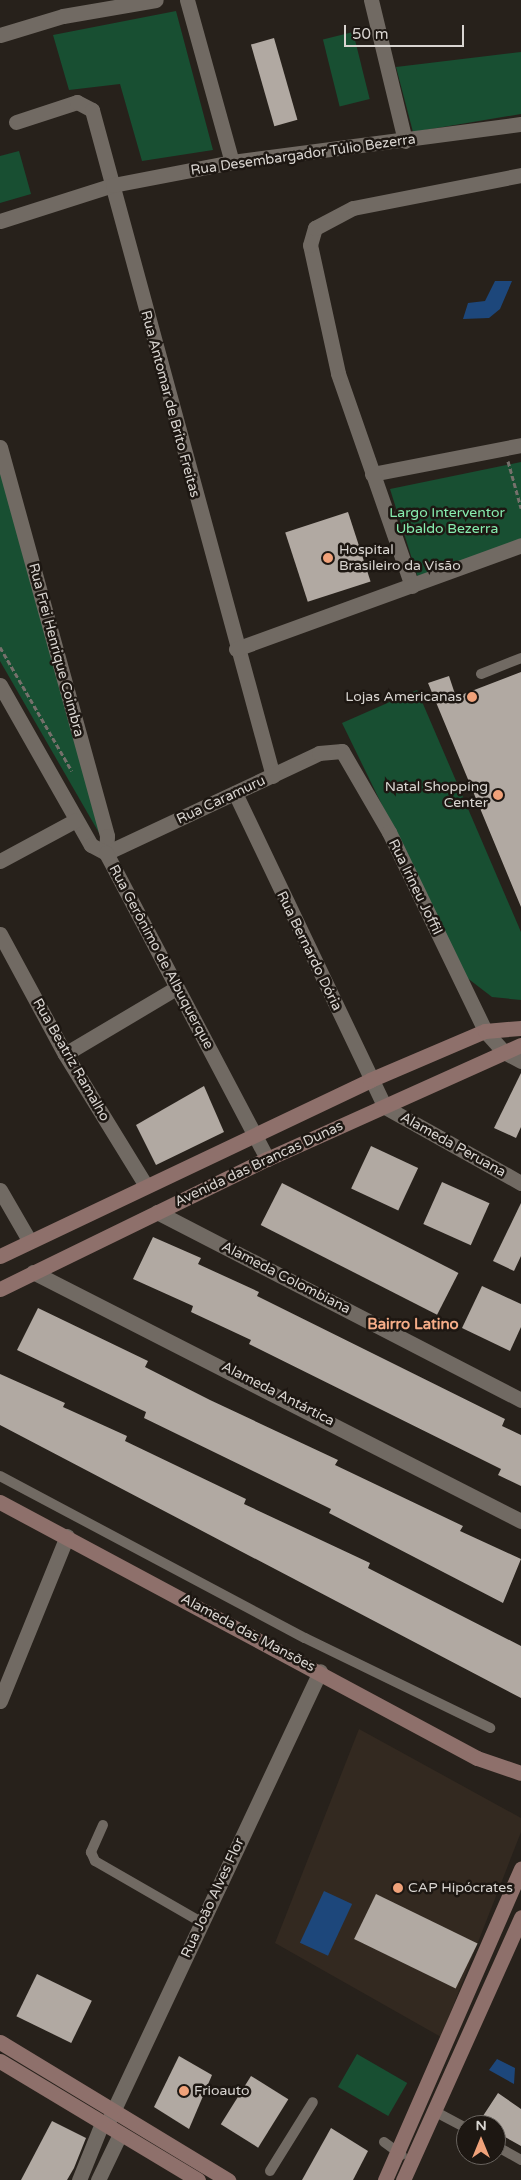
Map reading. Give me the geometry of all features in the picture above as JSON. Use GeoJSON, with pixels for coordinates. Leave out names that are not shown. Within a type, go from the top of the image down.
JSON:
{"type":"FeatureCollection","features":[{"type":"Feature","properties":{"kind":"main road"},"geometry":{"type":"LineString","coordinates":[[0,1256],[145,1184],[370,1080],[485,1031],[521,1028]]}},
{"type":"Feature","properties":{"kind":"main road","name":"Avenida das Brancas Dunas"},"geometry":{"type":"LineString","coordinates":[[0,1289],[267,1159],[521,1045]]}},
{"type":"Feature","properties":{"kind":"main road","name":"Alameda das Mansões"},"geometry":{"type":"LineString","coordinates":[[0,1502],[496,1764],[521,1773]]}},
{"type":"Feature","properties":{"kind":"main road"},"geometry":{"type":"LineString","coordinates":[[496,1764],[521,1763]]}},
{"type":"Feature","properties":{"kind":"main road"},"geometry":{"type":"LineString","coordinates":[[385,2180],[390,2146],[521,1868]]}},
{"type":"Feature","properties":{"kind":"main road"},"geometry":{"type":"LineString","coordinates":[[403,2180],[521,1917]]}},
{"type":"Feature","properties":{"kind":"main road"},"geometry":{"type":"LineString","coordinates":[[0,2042],[228,2180]]}},
{"type":"Feature","properties":{"kind":"main road"},"geometry":{"type":"LineString","coordinates":[[0,2061],[198,2180]]}},
{"type":"Feature","properties":{"kind":"street"},"geometry":{"type":"LineString","coordinates":[[0,35],[63,16],[156,0]]}},
{"type":"Feature","properties":{"kind":"street"},"geometry":{"type":"LineString","coordinates":[[187,0],[232,162]]}},
{"type":"Feature","properties":{"kind":"street"},"geometry":{"type":"LineString","coordinates":[[371,0],[405,141]]}},
{"type":"Feature","properties":{"kind":"street","name":"Rua Antomar de Brito Freitas"},"geometry":{"type":"LineString","coordinates":[[16,122],[77,102],[89,105],[113,185],[236,649],[273,776]]}},
{"type":"Feature","properties":{"kind":"street","name":"Rua Desembargador Túlio Bezerra"},"geometry":{"type":"LineString","coordinates":[[0,221],[113,185],[232,162],[405,141],[521,124]]}},
{"type":"Feature","properties":{"kind":"street"},"geometry":{"type":"LineString","coordinates":[[412,586],[372,474],[325,320],[310,245],[315,228],[353,208],[521,175]]}},
{"type":"Feature","properties":{"kind":"street"},"geometry":{"type":"LineString","coordinates":[[372,474],[521,445]]}},
{"type":"Feature","properties":{"kind":"street","name":"Rua Frei Henrique Coimbra"},"geometry":{"type":"LineString","coordinates":[[0,447],[106,836],[106,853]]}},
{"type":"Feature","properties":{"kind":"street"},"geometry":{"type":"LineString","coordinates":[[236,649],[412,586],[521,544]]}},
{"type":"Feature","properties":{"kind":"street","name":"Rua Gerônimo de Albuquerque"},"geometry":{"type":"LineString","coordinates":[[0,685],[91,845],[106,853],[267,1159]]}},
{"type":"Feature","properties":{"kind":"street","name":"Rua Caramuru"},"geometry":{"type":"LineString","coordinates":[[106,853],[235,793],[337,749]]}},
{"type":"Feature","properties":{"kind":"street","name":"Rua Irineu Joffil"},"geometry":{"type":"LineString","coordinates":[[337,749],[348,756],[389,832],[485,1031],[504,1052],[521,1061]]}},
{"type":"Feature","properties":{"kind":"street","name":"Rua Bernardo Dória"},"geometry":{"type":"LineString","coordinates":[[235,793],[370,1080],[385,1107]]}},
{"type":"Feature","properties":{"kind":"street"},"geometry":{"type":"LineString","coordinates":[[0,861],[76,820]]}},
{"type":"Feature","properties":{"kind":"street","name":"Rua Beatriz Ramalho"},"geometry":{"type":"LineString","coordinates":[[0,934],[65,1054],[145,1184]]}},
{"type":"Feature","properties":{"kind":"street"},"geometry":{"type":"LineString","coordinates":[[65,1054],[176,988]]}},
{"type":"Feature","properties":{"kind":"street","name":"Alameda Peruana"},"geometry":{"type":"LineString","coordinates":[[385,1107],[521,1183]]}},
{"type":"Feature","properties":{"kind":"street"},"geometry":{"type":"LineString","coordinates":[[0,1190],[29,1240]]}},
{"type":"Feature","properties":{"kind":"street","name":"Alameda Colombiana"},"geometry":{"type":"LineString","coordinates":[[157,1212],[521,1400]]}},
{"type":"Feature","properties":{"kind":"street","name":"Alameda Antártica"},"geometry":{"type":"LineString","coordinates":[[33,1272],[521,1521]]}},
{"type":"Feature","properties":{"kind":"street"},"geometry":{"type":"LineString","coordinates":[[0,1702],[66,1536]]}},
{"type":"Feature","properties":{"kind":"street","name":"Rua João Alves Flor"},"geometry":{"type":"LineString","coordinates":[[79,2180],[104,2124],[114,2110],[320,1671]]}},
{"type":"Feature","properties":{"kind":"street"},"geometry":{"type":"LineString","coordinates":[[98,2180],[120,2134]]}},
{"type":"Feature","properties":{"kind":"lane"},"geometry":{"type":"LineString","coordinates":[[481,674],[521,658]]}},
{"type":"Feature","properties":{"kind":"lane"},"geometry":{"type":"LineString","coordinates":[[0,1476],[306,1638],[490,1728]]}},
{"type":"Feature","properties":{"kind":"lane"},"geometry":{"type":"LineString","coordinates":[[103,1825],[91,1852],[95,1861],[202,1922]]}},
{"type":"Feature","properties":{"kind":"lane"},"geometry":{"type":"LineString","coordinates":[[270,2171],[313,2102]]}},
{"type":"Feature","properties":{"kind":"lane"},"geometry":{"type":"LineString","coordinates":[[434,2110],[456,2122]]}},
{"type":"Feature","properties":{"kind":"lane"},"geometry":{"type":"LineString","coordinates":[[390,2146],[412,2160]]}},
{"type":"Feature","properties":{"kind":"lane"},"geometry":{"type":"LineString","coordinates":[[506,2152],[521,2160]]}},
{"type":"Feature","properties":{"kind":"path"},"geometry":{"type":"LineString","coordinates":[[505,448],[521,508]]}},
{"type":"Feature","properties":{"kind":"path"},"geometry":{"type":"LineString","coordinates":[[0,647],[77,776],[73,757]]}},
{"type":"Feature","properties":{"kind":"shaded area","name":"CAP Hipócrates"},"geometry":{"type":"Polygon","coordinates":[[[359,1729],[521,1818],[521,1832],[441,2037],[275,1943],[359,1729]]]}},
{"type":"Feature","properties":{"kind":"green space"},"geometry":{"type":"Polygon","coordinates":[[[176,11],[213,150],[142,161],[120,84],[69,90],[53,35],[176,11]]]}},
{"type":"Feature","properties":{"kind":"green space"},"geometry":{"type":"Polygon","coordinates":[[[353,32],[370,99],[340,106],[323,39],[353,32]]]}},
{"type":"Feature","properties":{"kind":"green space"},"geometry":{"type":"Polygon","coordinates":[[[521,52],[521,114],[413,132],[396,67],[521,52]]]}},
{"type":"Feature","properties":{"kind":"green space"},"geometry":{"type":"Polygon","coordinates":[[[19,151],[31,194],[0,203],[0,156],[19,151]]]}},
{"type":"Feature","properties":{"kind":"green space","name":"Largo Interventor Ubaldo Bezerra"},"geometry":{"type":"Polygon","coordinates":[[[521,462],[521,539],[418,578],[390,489],[521,462]]]}},
{"type":"Feature","properties":{"kind":"green space"},"geometry":{"type":"Polygon","coordinates":[[[0,470],[102,838],[0,661],[0,470]]]}},
{"type":"Feature","properties":{"kind":"green space"},"geometry":{"type":"Polygon","coordinates":[[[417,690],[521,932],[521,1000],[492,997],[466,977],[342,723],[417,690]]]}},
{"type":"Feature","properties":{"kind":"green space"},"geometry":{"type":"Polygon","coordinates":[[[357,2054],[407,2083],[388,2116],[338,2087],[357,2054]]]}},
{"type":"Feature","properties":{"kind":"water"},"geometry":{"type":"Polygon","coordinates":[[[495,281],[512,281],[500,309],[489,318],[463,319],[468,303],[485,301],[495,281]]]}},
{"type":"Feature","properties":{"kind":"water"},"geometry":{"type":"Polygon","coordinates":[[[324,1891],[352,1904],[328,1956],[300,1943],[324,1891]]]}},
{"type":"Feature","properties":{"kind":"water"},"geometry":{"type":"Polygon","coordinates":[[[497,2059],[515,2068],[514,2084],[489,2070],[497,2059]]]}},
{"type":"Feature","properties":{"kind":"building"},"geometry":{"type":"Polygon","coordinates":[[[274,38],[297,120],[274,126],[251,45],[274,38]]]}},
{"type":"Feature","properties":{"kind":"building","name":"Hospital Brasileiro da Visão"},"geometry":{"type":"Polygon","coordinates":[[[348,512],[371,581],[308,602],[285,532],[348,512]]]}},
{"type":"Feature","properties":{"kind":"building","name":"Natal Shopping Center"},"geometry":{"type":"Polygon","coordinates":[[[521,672],[521,907],[428,683],[449,676],[456,697],[521,672]]]}},
{"type":"Feature","properties":{"kind":"building"},"geometry":{"type":"Polygon","coordinates":[[[521,1073],[521,1127],[516,1138],[494,1128],[521,1073]]]}},
{"type":"Feature","properties":{"kind":"building"},"geometry":{"type":"Polygon","coordinates":[[[204,1086],[224,1132],[156,1165],[136,1125],[204,1086]]]}},
{"type":"Feature","properties":{"kind":"building"},"geometry":{"type":"Polygon","coordinates":[[[371,1146],[418,1168],[398,1211],[351,1189],[371,1146]]]}},
{"type":"Feature","properties":{"kind":"building"},"geometry":{"type":"Polygon","coordinates":[[[442,1182],[490,1203],[471,1245],[423,1224],[442,1182]]]}},
{"type":"Feature","properties":{"kind":"building"},"geometry":{"type":"Polygon","coordinates":[[[282,1183],[458,1273],[437,1315],[261,1225],[282,1183]]]}},
{"type":"Feature","properties":{"kind":"building"},"geometry":{"type":"Polygon","coordinates":[[[521,1203],[521,1256],[514,1271],[493,1261],[521,1203]]]}},
{"type":"Feature","properties":{"kind":"building"},"geometry":{"type":"Polygon","coordinates":[[[153,1237],[201,1258],[198,1264],[259,1292],[257,1296],[505,1419],[502,1426],[521,1435],[521,1486],[498,1475],[501,1469],[249,1344],[251,1340],[191,1312],[193,1306],[133,1279],[153,1237]]]}},
{"type":"Feature","properties":{"kind":"building"},"geometry":{"type":"Polygon","coordinates":[[[482,1286],[521,1304],[521,1327],[510,1351],[462,1328],[482,1286]]]}},
{"type":"Feature","properties":{"kind":"building"},"geometry":{"type":"Polygon","coordinates":[[[38,1308],[148,1361],[145,1367],[210,1400],[338,1460],[335,1465],[463,1526],[460,1531],[521,1559],[503,1603],[329,1513],[331,1509],[144,1418],[146,1412],[17,1350],[38,1308]]]}},
{"type":"Feature","properties":{"kind":"building"},"geometry":{"type":"Polygon","coordinates":[[[0,1374],[65,1403],[63,1407],[127,1436],[125,1441],[246,1499],[244,1504],[370,1563],[368,1568],[521,1646],[521,1698],[0,1425],[0,1374]]]}},
{"type":"Feature","properties":{"kind":"building"},"geometry":{"type":"Polygon","coordinates":[[[376,1894],[478,1944],[456,1988],[354,1939],[376,1894]]]}},
{"type":"Feature","properties":{"kind":"building"},"geometry":{"type":"Polygon","coordinates":[[[37,1974],[92,2001],[71,2043],[16,2016],[37,1974]]]}},
{"type":"Feature","properties":{"kind":"building","name":"Frioauto"},"geometry":{"type":"Polygon","coordinates":[[[179,2056],[212,2075],[189,2129],[154,2107],[179,2056]]]}},
{"type":"Feature","properties":{"kind":"building"},"geometry":{"type":"Polygon","coordinates":[[[251,2076],[288,2099],[258,2148],[221,2124],[251,2076]]]}},
{"type":"Feature","properties":{"kind":"building"},"geometry":{"type":"Polygon","coordinates":[[[498,2093],[521,2109],[521,2146],[506,2138],[506,2115],[484,2115],[498,2093]]]}},
{"type":"Feature","properties":{"kind":"building"},"geometry":{"type":"Polygon","coordinates":[[[52,2121],[86,2138],[74,2168],[67,2180],[21,2180],[52,2121]]]}},
{"type":"Feature","properties":{"kind":"building"},"geometry":{"type":"Polygon","coordinates":[[[331,2128],[368,2151],[353,2180],[302,2180],[331,2128]]]}},
{"type":"Feature","properties":{"kind":"place","name":"Hospital Brasileiro da Visão"},"geometry":{"type":"Point","coordinates":[328,558]}},
{"type":"Feature","properties":{"kind":"place","name":"Lojas Americanas"},"geometry":{"type":"Point","coordinates":[472,697]}},
{"type":"Feature","properties":{"kind":"place","name":"Natal Shopping Center"},"geometry":{"type":"Point","coordinates":[498,795]}},
{"type":"Feature","properties":{"kind":"place","name":"CAP Hipócrates"},"geometry":{"type":"Point","coordinates":[398,1888]}},
{"type":"Feature","properties":{"kind":"place","name":"Frioauto"},"geometry":{"type":"Point","coordinates":[184,2091]}},
{"type":"Feature","properties":{"kind":"district","name":"Bairro Latino"},"geometry":{"type":"Point","coordinates":[413,1325]}}]}
